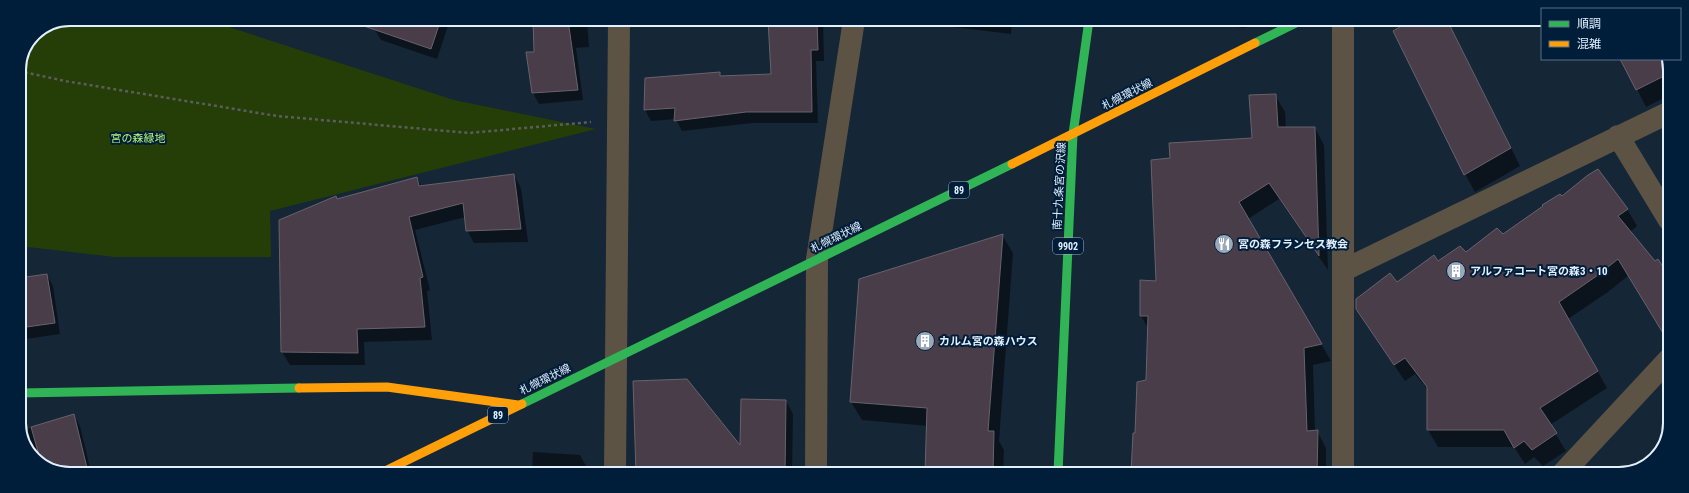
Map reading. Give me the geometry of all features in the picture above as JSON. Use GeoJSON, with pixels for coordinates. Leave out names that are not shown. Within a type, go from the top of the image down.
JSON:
{"type":"FeatureCollection","features":[{"type":"Feature","properties":{"kind":"main road","name":"南十九条宮の沢線"},"geometry":{"type":"LineString","coordinates":[[1058,467],[1073,134],[1088,26]]}},
{"type":"Feature","properties":{"kind":"main road","name":"札幌環状線"},"geometry":{"type":"LineString","coordinates":[[409,466],[518,405],[1073,134],[1290,26]]}},
{"type":"Feature","properties":{"kind":"main road"},"geometry":{"type":"LineString","coordinates":[[26,393],[387,387],[518,405]]}},
{"type":"Feature","properties":{"kind":"street"},"geometry":{"type":"LineString","coordinates":[[615,467],[619,26]]}},
{"type":"Feature","properties":{"kind":"street"},"geometry":{"type":"LineString","coordinates":[[816,467],[817,259],[853,26]]}},
{"type":"Feature","properties":{"kind":"street"},"geometry":{"type":"LineString","coordinates":[[1343,26],[1343,467]]}},
{"type":"Feature","properties":{"kind":"street"},"geometry":{"type":"LineString","coordinates":[[1344,270],[1663,115]]}},
{"type":"Feature","properties":{"kind":"street"},"geometry":{"type":"LineString","coordinates":[[1618,136],[1663,210]]}},
{"type":"Feature","properties":{"kind":"street"},"geometry":{"type":"LineString","coordinates":[[1569,467],[1663,365]]}},
{"type":"Feature","properties":{"kind":"path"},"geometry":{"type":"LineString","coordinates":[[26,73],[65,81],[277,116],[469,133],[593,122]]}},
{"type":"Feature","properties":{"kind":"green space","name":"宮の森緑地"},"geometry":{"type":"Polygon","coordinates":[[[70,26],[226,26],[454,100],[596,129],[270,211],[271,257],[115,257],[26,247],[27,61],[33,46],[46,33],[53,29],[70,26]]]}},
{"type":"Feature","properties":{"kind":"building"},"geometry":{"type":"Polygon","coordinates":[[[364,26],[439,26],[431,49],[364,26]]]}},
{"type":"Feature","properties":{"kind":"building"},"geometry":{"type":"Polygon","coordinates":[[[533,26],[569,26],[578,90],[532,93],[526,52],[534,52],[533,26]]]}},
{"type":"Feature","properties":{"kind":"building"},"geometry":{"type":"Polygon","coordinates":[[[768,26],[817,26],[818,50],[811,50],[812,112],[746,112],[674,121],[675,108],[644,110],[645,78],[720,72],[720,76],[771,74],[768,26]]]}},
{"type":"Feature","properties":{"kind":"building"},"geometry":{"type":"Polygon","coordinates":[[[1402,26],[1450,26],[1511,148],[1464,175],[1393,31],[1402,26]]]}},
{"type":"Feature","properties":{"kind":"building"},"geometry":{"type":"Polygon","coordinates":[[[1621,60],[1661,60],[1663,76],[1636,90],[1621,60]]]}},
{"type":"Feature","properties":{"kind":"building"},"geometry":{"type":"Polygon","coordinates":[[[1276,94],[1278,127],[1315,127],[1319,256],[1269,183],[1239,202],[1322,344],[1304,348],[1307,431],[1318,430],[1317,467],[1131,467],[1133,433],[1135,433],[1137,382],[1146,380],[1148,316],[1140,316],[1140,280],[1156,281],[1151,160],[1170,158],[1169,143],[1252,138],[1249,95],[1276,94]]]}},
{"type":"Feature","properties":{"kind":"building"},"geometry":{"type":"Polygon","coordinates":[[[1598,169],[1628,209],[1618,216],[1655,261],[1658,259],[1663,267],[1663,333],[1618,259],[1559,302],[1598,371],[1540,408],[1557,433],[1532,450],[1524,441],[1514,448],[1504,430],[1427,430],[1427,387],[1405,358],[1394,365],[1356,309],[1356,299],[1390,273],[1397,282],[1434,255],[1438,261],[1460,246],[1466,252],[1497,228],[1503,234],[1543,206],[1542,205],[1560,194],[1562,196],[1588,175],[1598,169]]]}},
{"type":"Feature","properties":{"kind":"building"},"geometry":{"type":"Polygon","coordinates":[[[514,174],[521,229],[466,231],[463,203],[409,217],[423,277],[420,278],[425,327],[357,329],[358,353],[281,352],[279,220],[336,196],[337,199],[417,177],[419,186],[514,174]]]}},
{"type":"Feature","properties":{"kind":"building","name":"カルム宮の森ハウス"},"geometry":{"type":"Polygon","coordinates":[[[1003,234],[988,431],[994,431],[993,467],[925,467],[927,408],[850,402],[859,279],[1003,234]]]}},
{"type":"Feature","properties":{"kind":"building"},"geometry":{"type":"Polygon","coordinates":[[[47,274],[55,323],[26,327],[26,277],[47,274]]]}},
{"type":"Feature","properties":{"kind":"building"},"geometry":{"type":"Polygon","coordinates":[[[687,379],[740,445],[741,399],[786,400],[785,467],[636,467],[633,381],[687,379]]]}},
{"type":"Feature","properties":{"kind":"building"},"geometry":{"type":"Polygon","coordinates":[[[74,414],[87,467],[64,467],[46,460],[39,454],[31,427],[74,414]]]}},
{"type":"Feature","properties":{"kind":"traffic: fast"},"geometry":{"type":"LineString","coordinates":[[1058,467],[1073,134],[1088,26]]}},
{"type":"Feature","properties":{"kind":"traffic: fast"},"geometry":{"type":"LineString","coordinates":[[1255,43],[1290,26]]}},
{"type":"Feature","properties":{"kind":"traffic: fast"},"geometry":{"type":"LineString","coordinates":[[522,404],[1012,164]]}},
{"type":"Feature","properties":{"kind":"traffic: fast"},"geometry":{"type":"LineString","coordinates":[[26,393],[299,388]]}},
{"type":"Feature","properties":{"kind":"traffic: slow"},"geometry":{"type":"LineString","coordinates":[[1012,164],[1255,43]]}},
{"type":"Feature","properties":{"kind":"traffic: slow"},"geometry":{"type":"LineString","coordinates":[[299,388],[387,387],[518,405]]}},
{"type":"Feature","properties":{"kind":"traffic: slow"},"geometry":{"type":"LineString","coordinates":[[393,467],[522,404]]}},
{"type":"Feature","properties":{"kind":"place","name":"宮の森フランセス教会"},"geometry":{"type":"Point","coordinates":[1224,244]}},
{"type":"Feature","properties":{"kind":"place","name":"アルファコート宮の森3・10"},"geometry":{"type":"Point","coordinates":[1456,271]}},
{"type":"Feature","properties":{"kind":"place","name":"カルム宮の森ハウス"},"geometry":{"type":"Point","coordinates":[925,341]}}]}
